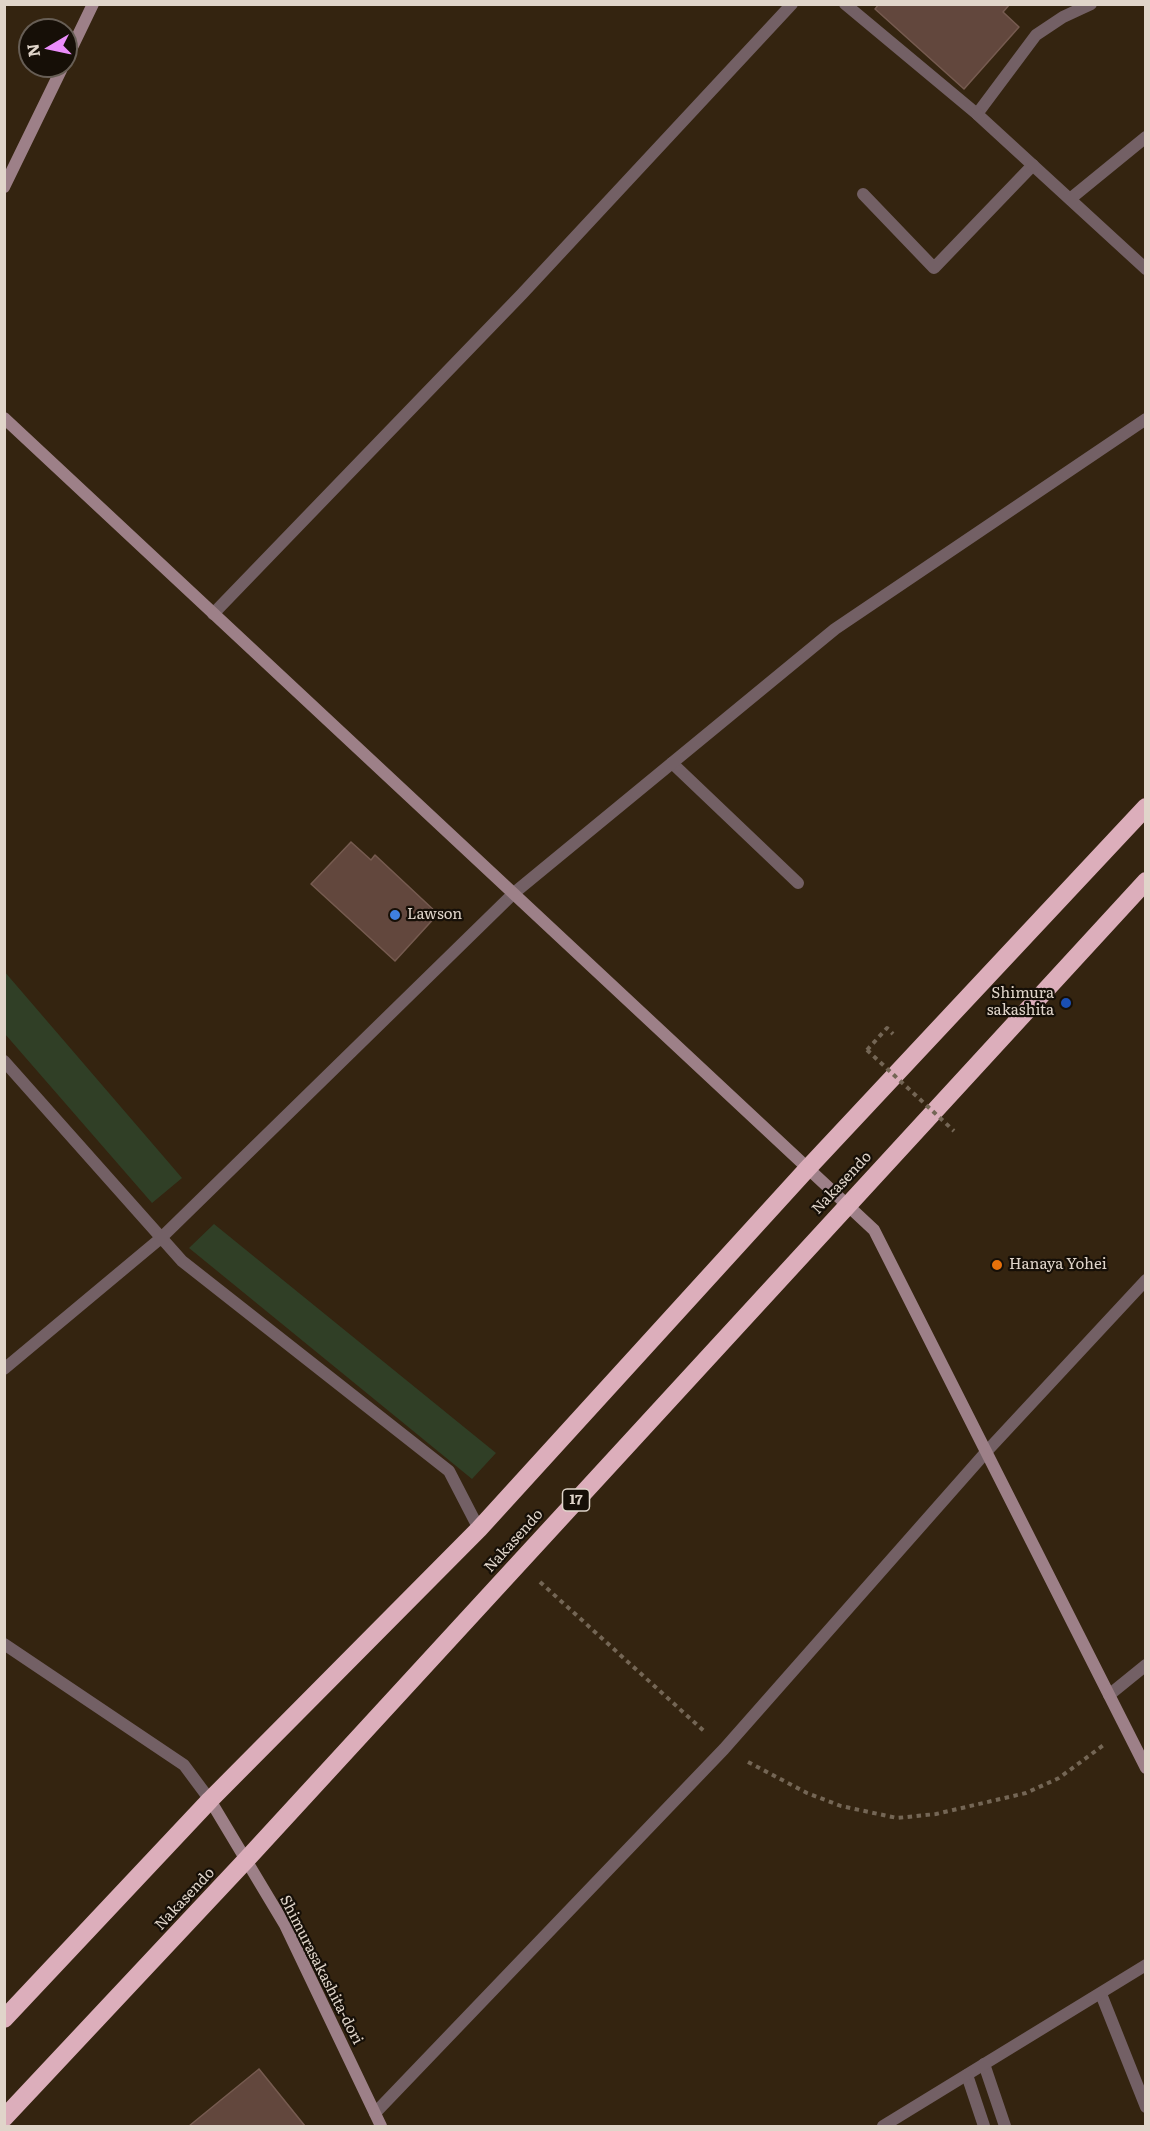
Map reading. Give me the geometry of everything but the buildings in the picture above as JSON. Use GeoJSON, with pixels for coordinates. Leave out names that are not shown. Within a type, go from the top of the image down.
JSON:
{"type":"FeatureCollection","features":[{"type":"Feature","properties":{"kind":"highway"},"geometry":{"type":"LineString","coordinates":[[4,2019],[210,1800],[479,1529],[808,1168],[1146,807]]}},
{"type":"Feature","properties":{"kind":"highway","name":"Nakasendo"},"geometry":{"type":"LineString","coordinates":[[4,2118],[246,1860],[1146,881]]}},
{"type":"Feature","properties":{"kind":"street"},"geometry":{"type":"LineString","coordinates":[[78,35],[93,4]]}},
{"type":"Feature","properties":{"kind":"street"},"geometry":{"type":"LineString","coordinates":[[213,614],[522,294],[792,4]]}},
{"type":"Feature","properties":{"kind":"street"},"geometry":{"type":"LineString","coordinates":[[845,4],[977,114],[1146,269]]}},
{"type":"Feature","properties":{"kind":"street"},"geometry":{"type":"LineString","coordinates":[[977,114],[1036,35],[1063,17],[1092,4]]}},
{"type":"Feature","properties":{"kind":"street"},"geometry":{"type":"LineString","coordinates":[[4,187],[57,78]]}},
{"type":"Feature","properties":{"kind":"street"},"geometry":{"type":"LineString","coordinates":[[1070,199],[1146,137]]}},
{"type":"Feature","properties":{"kind":"street"},"geometry":{"type":"LineString","coordinates":[[863,194],[934,268],[1033,165]]}},
{"type":"Feature","properties":{"kind":"street"},"geometry":{"type":"LineString","coordinates":[[4,418],[847,1204],[880,1239],[1146,1768]]}},
{"type":"Feature","properties":{"kind":"street"},"geometry":{"type":"LineString","coordinates":[[4,1370],[161,1238],[514,893],[834,629],[1146,419]]}},
{"type":"Feature","properties":{"kind":"street"},"geometry":{"type":"LineString","coordinates":[[672,763],[798,883]]}},
{"type":"Feature","properties":{"kind":"street"},"geometry":{"type":"LineString","coordinates":[[4,1061],[182,1261],[449,1471],[479,1529]]}},
{"type":"Feature","properties":{"kind":"street"},"geometry":{"type":"LineString","coordinates":[[375,2113],[724,1749],[987,1451],[1146,1280]]}},
{"type":"Feature","properties":{"kind":"street"},"geometry":{"type":"LineString","coordinates":[[4,1644],[184,1765],[210,1800]]}},
{"type":"Feature","properties":{"kind":"street"},"geometry":{"type":"LineString","coordinates":[[1109,1695],[1146,1665]]}},
{"type":"Feature","properties":{"kind":"street","name":"Shimurasakashita-dori"},"geometry":{"type":"LineString","coordinates":[[210,1800],[285,1925],[381,2127]]}},
{"type":"Feature","properties":{"kind":"street"},"geometry":{"type":"LineString","coordinates":[[883,2127],[1146,1965]]}},
{"type":"Feature","properties":{"kind":"street"},"geometry":{"type":"LineString","coordinates":[[1101,1994],[1146,2107]]}},
{"type":"Feature","properties":{"kind":"street"},"geometry":{"type":"LineString","coordinates":[[984,2064],[1005,2127]]}},
{"type":"Feature","properties":{"kind":"street"},"geometry":{"type":"LineString","coordinates":[[967,2075],[984,2127]]}},
{"type":"Feature","properties":{"kind":"path"},"geometry":{"type":"LineString","coordinates":[[893,1033],[887,1028],[867,1050],[954,1131]]}},
{"type":"Feature","properties":{"kind":"path"},"geometry":{"type":"LineString","coordinates":[[540,1581],[724,1749],[807,1793],[841,1806],[897,1818],[936,1814],[1026,1793],[1059,1778],[1085,1761],[1125,1727]]}},
{"type":"Feature","properties":{"kind":"green space"},"geometry":{"type":"Polygon","coordinates":[[[4,971],[182,1178],[152,1203],[5,1034],[4,971]]]}},
{"type":"Feature","properties":{"kind":"green space"},"geometry":{"type":"Polygon","coordinates":[[[214,1224],[496,1453],[472,1479],[189,1248],[214,1224]]]}},
{"type":"Feature","properties":{"kind":"place","name":"Lawson"},"geometry":{"type":"Point","coordinates":[395,915]}},
{"type":"Feature","properties":{"kind":"place","name":"Shimura sakashita"},"geometry":{"type":"Point","coordinates":[1066,1003]}},
{"type":"Feature","properties":{"kind":"place","name":"Hanaya Yohei"},"geometry":{"type":"Point","coordinates":[997,1265]}}]}
